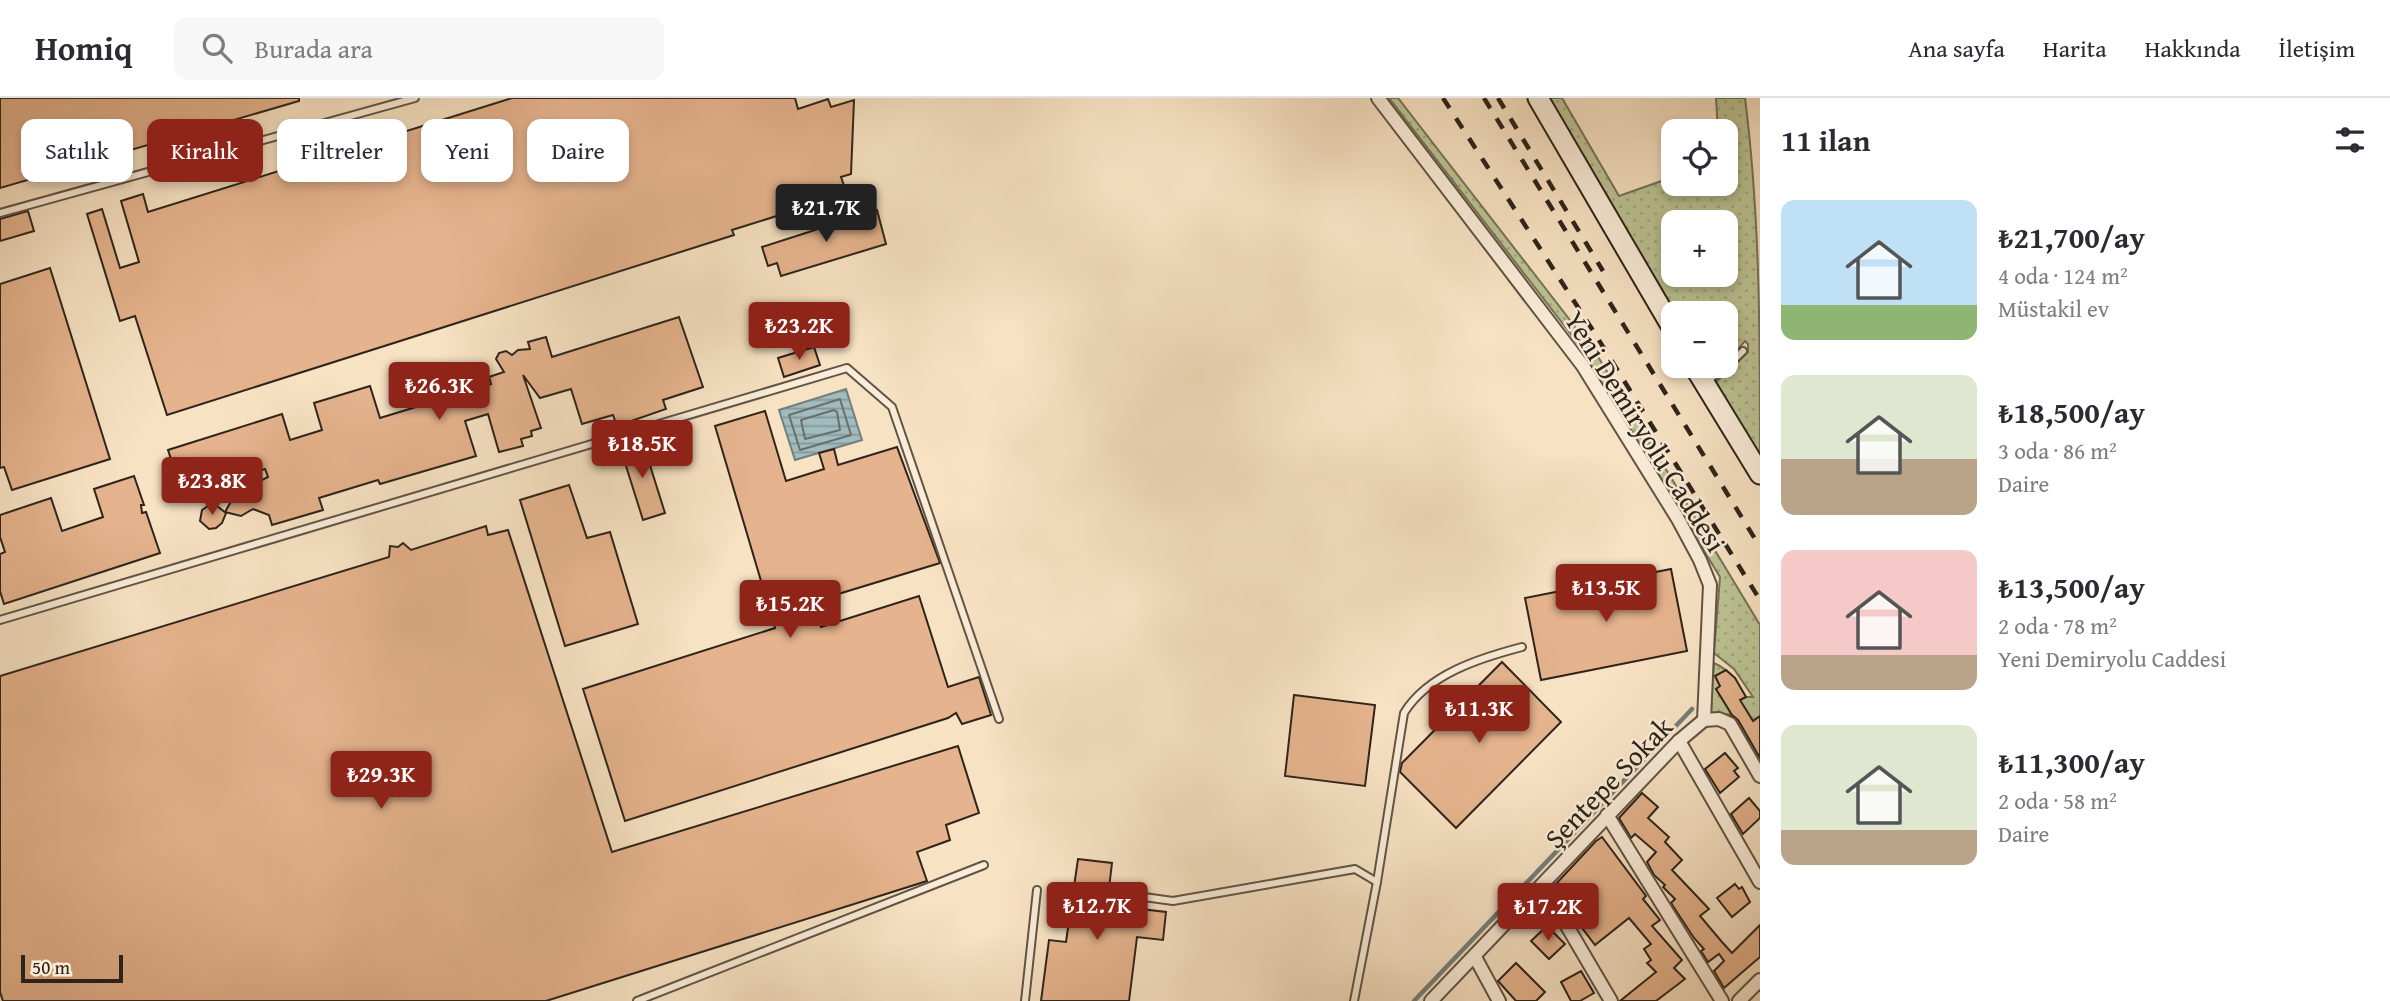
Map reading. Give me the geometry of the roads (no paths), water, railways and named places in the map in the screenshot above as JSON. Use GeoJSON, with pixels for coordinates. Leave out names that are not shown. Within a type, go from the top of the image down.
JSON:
{"type":"FeatureCollection","features":[{"type":"Feature","properties":{"kind":"street","name":"Yeni Demiryolu Caddesi"},"geometry":{"type":"LineString","coordinates":[[1378,98],[1583,366],[1678,519],[1700,560],[1708,578],[1710,592],[1704,720]]}},
{"type":"Feature","properties":{"kind":"street"},"geometry":{"type":"LineString","coordinates":[[1538,98],[1661,308]]}},
{"type":"Feature","properties":{"kind":"street"},"geometry":{"type":"LineString","coordinates":[[1702,378],[1760,474]]}},
{"type":"Feature","properties":{"kind":"street"},"geometry":{"type":"LineString","coordinates":[[1704,720],[1719,719],[1730,724],[1760,776]]}},
{"type":"Feature","properties":{"kind":"street","name":"Şentepe Sokak"},"geometry":{"type":"LineString","coordinates":[[1431,1001],[1679,741],[1704,720]]}},
{"type":"Feature","properties":{"kind":"street"},"geometry":{"type":"LineString","coordinates":[[1679,741],[1760,882]]}},
{"type":"Feature","properties":{"kind":"street"},"geometry":{"type":"LineString","coordinates":[[1608,815],[1722,1001]]}},
{"type":"Feature","properties":{"kind":"street"},"geometry":{"type":"LineString","coordinates":[[1542,885],[1611,1001]]}},
{"type":"Feature","properties":{"kind":"street"},"geometry":{"type":"LineString","coordinates":[[1475,957],[1499,1001]]}},
{"type":"Feature","properties":{"kind":"street"},"geometry":{"type":"LineString","coordinates":[[1739,1001],[1760,980]]}},
{"type":"Feature","properties":{"kind":"lane"},"geometry":{"type":"LineString","coordinates":[[0,213],[415,98]]}},
{"type":"Feature","properties":{"kind":"lane"},"geometry":{"type":"LineString","coordinates":[[1705,383],[1743,351]]}},
{"type":"Feature","properties":{"kind":"lane"},"geometry":{"type":"LineString","coordinates":[[0,620],[847,368],[892,407],[999,719]]}},
{"type":"Feature","properties":{"kind":"lane"},"geometry":{"type":"LineString","coordinates":[[1354,1001],[1377,882],[1401,722],[1410,703],[1431,684],[1454,672],[1493,654],[1522,647]]}},
{"type":"Feature","properties":{"kind":"lane"},"geometry":{"type":"LineString","coordinates":[[637,1001],[984,865]]}},
{"type":"Feature","properties":{"kind":"lane"},"geometry":{"type":"LineString","coordinates":[[1115,893],[1173,901],[1355,869],[1377,882]]}},
{"type":"Feature","properties":{"kind":"lane"},"geometry":{"type":"LineString","coordinates":[[1025,1001],[1037,890]]}},
{"type":"Feature","properties":{"kind":"water"},"geometry":{"type":"Polygon","coordinates":[[[846,389],[862,440],[795,460],[779,410],[846,389]]]}},
{"type":"Feature","properties":{"kind":"waterway"},"geometry":{"type":"LineString","coordinates":[[1414,1001],[1692,709]]}},
{"type":"Feature","properties":{"kind":"railway"},"geometry":{"type":"LineString","coordinates":[[1443,98],[1592,329],[1760,600]]}},
{"type":"Feature","properties":{"kind":"railway"},"geometry":{"type":"LineString","coordinates":[[1484,98],[1760,547]]}},
{"type":"Feature","properties":{"kind":"railway"},"geometry":{"type":"LineString","coordinates":[[1498,98],[1603,271]]}}]}
